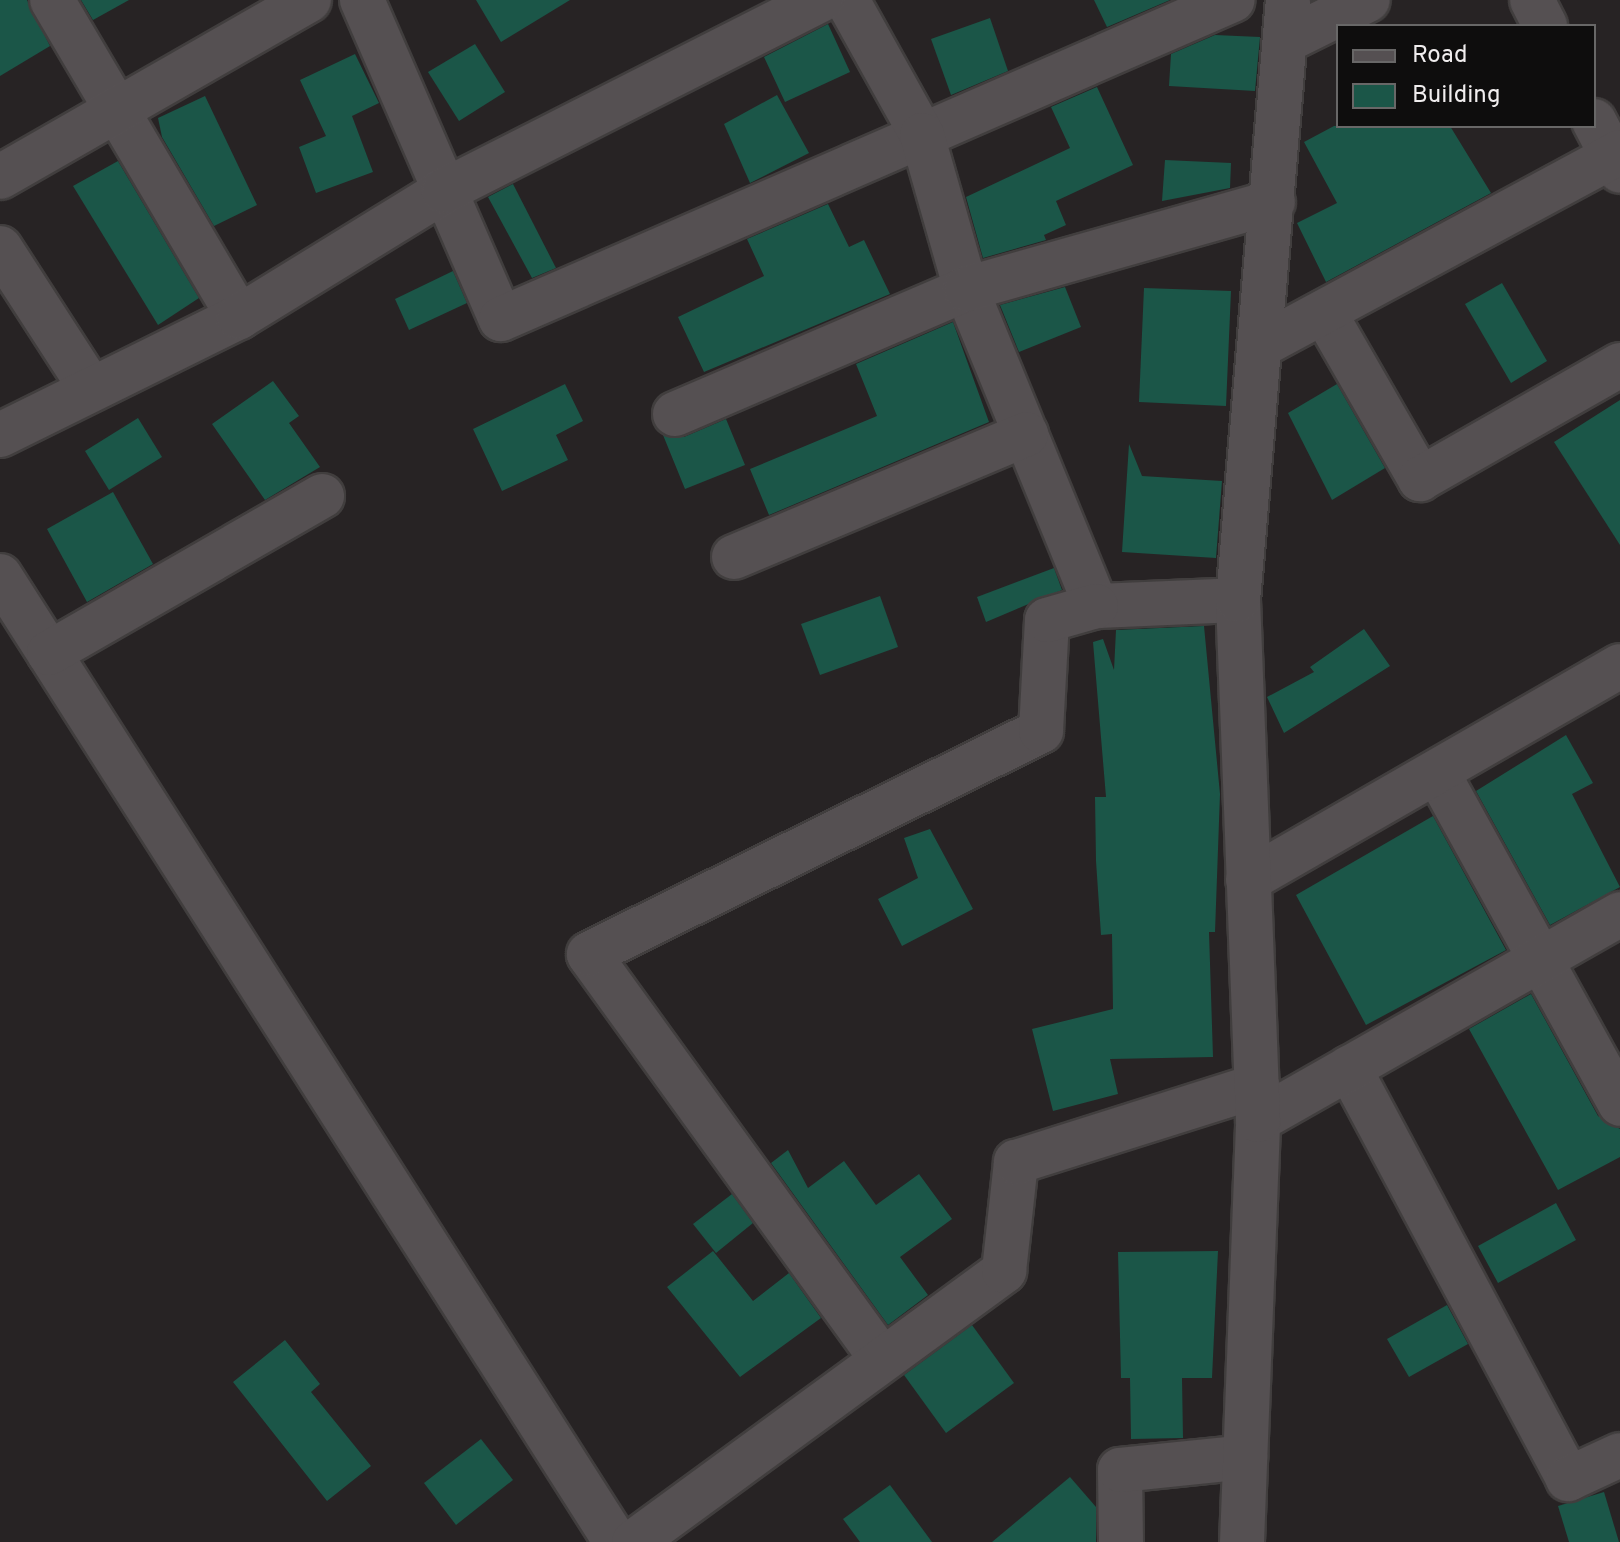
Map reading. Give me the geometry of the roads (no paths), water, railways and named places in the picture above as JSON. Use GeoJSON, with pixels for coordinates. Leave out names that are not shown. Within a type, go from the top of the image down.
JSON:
{"type":"FeatureCollection","features":[{"type":"Feature","properties":{"kind":"street"},"geometry":{"type":"LineString","coordinates":[[52,0],[239,317]]}},
{"type":"Feature","properties":{"kind":"street"},"geometry":{"type":"LineString","coordinates":[[362,0],[501,319],[1233,0]]}},
{"type":"Feature","properties":{"kind":"street"},"geometry":{"type":"LineString","coordinates":[[0,435],[90,387],[239,317],[444,191],[821,0]]}},
{"type":"Feature","properties":{"kind":"street"},"geometry":{"type":"LineString","coordinates":[[847,0],[922,135],[966,289],[1096,606]]}},
{"type":"Feature","properties":{"kind":"street"},"geometry":{"type":"LineString","coordinates":[[1242,1542],[1257,1103],[1238,600],[1287,20],[1368,0]]}},
{"type":"Feature","properties":{"kind":"street"},"geometry":{"type":"LineString","coordinates":[[1532,0],[1544,24]]}},
{"type":"Feature","properties":{"kind":"street"},"geometry":{"type":"LineString","coordinates":[[0,177],[297,3]]}},
{"type":"Feature","properties":{"kind":"street"},"geometry":{"type":"LineString","coordinates":[[1260,346],[1612,150]]}},
{"type":"Feature","properties":{"kind":"street"},"geometry":{"type":"LineString","coordinates":[[675,414],[966,289],[1273,202]]}},
{"type":"Feature","properties":{"kind":"street"},"geometry":{"type":"LineString","coordinates":[[0,248],[90,387]]}},
{"type":"Feature","properties":{"kind":"street"},"geometry":{"type":"LineString","coordinates":[[1324,312],[1420,479],[1620,365]]}},
{"type":"Feature","properties":{"kind":"street"},"geometry":{"type":"LineString","coordinates":[[734,557],[1026,434]]}},
{"type":"Feature","properties":{"kind":"street"},"geometry":{"type":"LineString","coordinates":[[49,653],[322,496]]}},
{"type":"Feature","properties":{"kind":"street"},"geometry":{"type":"LineString","coordinates":[[0,576],[616,1542]]}},
{"type":"Feature","properties":{"kind":"street"},"geometry":{"type":"LineString","coordinates":[[881,1358],[589,954],[1041,731],[1047,620],[1096,606],[1238,600]]}},
{"type":"Feature","properties":{"kind":"street"},"geometry":{"type":"LineString","coordinates":[[1248,880],[1620,666]]}},
{"type":"Feature","properties":{"kind":"street"},"geometry":{"type":"LineString","coordinates":[[1437,772],[1620,1104]]}},
{"type":"Feature","properties":{"kind":"street"},"geometry":{"type":"LineString","coordinates":[[634,1542],[881,1358],[1004,1271],[1016,1162],[1257,1103],[1349,1068],[1620,914]]}},
{"type":"Feature","properties":{"kind":"street"},"geometry":{"type":"LineString","coordinates":[[1349,1068],[1568,1479],[1620,1455]]}},
{"type":"Feature","properties":{"kind":"street"},"geometry":{"type":"LineString","coordinates":[[1121,1542],[1120,1470],[1245,1457]]}}]}
